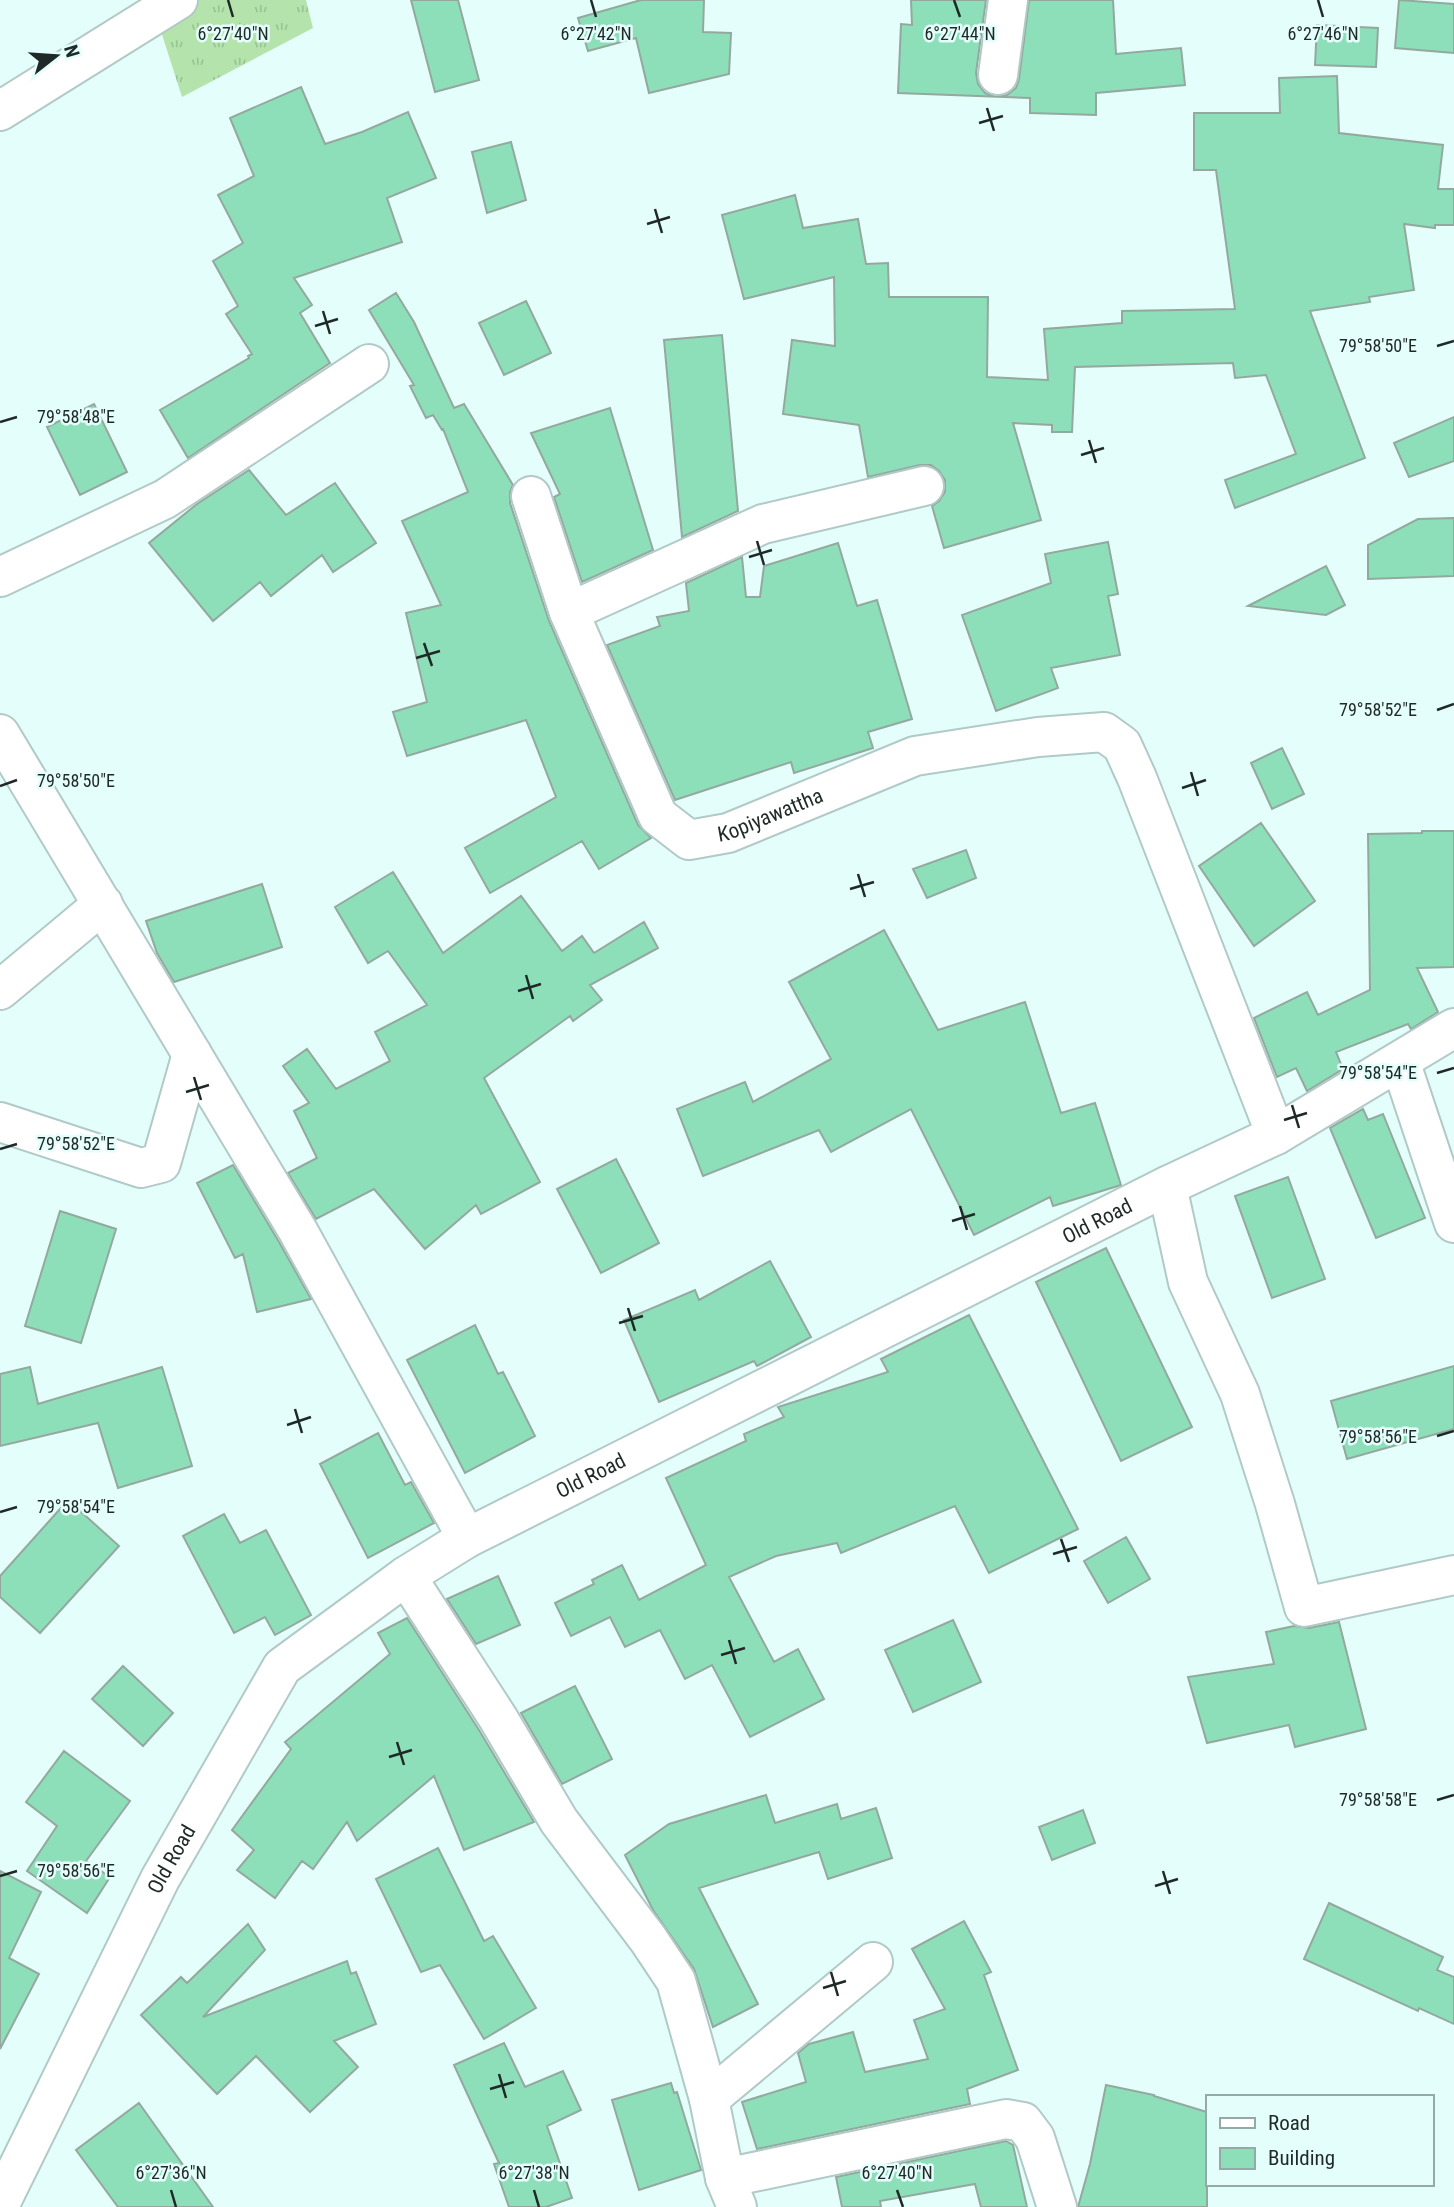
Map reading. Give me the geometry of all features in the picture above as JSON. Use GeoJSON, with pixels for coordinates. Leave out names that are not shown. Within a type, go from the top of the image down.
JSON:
{"type":"FeatureCollection","features":[{"type":"Feature","properties":{"kind":"street"},"geometry":{"type":"LineString","coordinates":[[0,111],[178,0]]}},
{"type":"Feature","properties":{"kind":"street"},"geometry":{"type":"LineString","coordinates":[[998,75],[1008,0]]}},
{"type":"Feature","properties":{"kind":"street"},"geometry":{"type":"LineString","coordinates":[[0,577],[165,499],[369,365]]}},
{"type":"Feature","properties":{"kind":"street"},"geometry":{"type":"LineString","coordinates":[[569,612],[763,524],[924,486]]}},
{"type":"Feature","properties":{"kind":"street","name":"Kopiyawattha"},"geometry":{"type":"LineString","coordinates":[[531,496],[569,612],[658,816],[689,840],[728,833],[915,755],[1038,737],[1104,732],[1122,745],[1276,1135]]}},
{"type":"Feature","properties":{"kind":"street"},"geometry":{"type":"LineString","coordinates":[[0,734],[298,1231],[467,1538]]}},
{"type":"Feature","properties":{"kind":"street"},"geometry":{"type":"LineString","coordinates":[[0,990],[103,904]]}},
{"type":"Feature","properties":{"kind":"street","name":"Old Road"},"geometry":{"type":"LineString","coordinates":[[12,2200],[160,1879],[282,1667],[406,1576],[467,1538],[1167,1186],[1276,1135],[1454,1028]]}},
{"type":"Feature","properties":{"kind":"street"},"geometry":{"type":"LineString","coordinates":[[0,1122],[141,1168],[161,1163],[192,1054]]}},
{"type":"Feature","properties":{"kind":"street"},"geometry":{"type":"LineString","coordinates":[[1400,1061],[1454,1223]]}},
{"type":"Feature","properties":{"kind":"street"},"geometry":{"type":"LineString","coordinates":[[1167,1186],[1188,1282],[1240,1394],[1276,1504],[1304,1607],[1454,1575]]}},
{"type":"Feature","properties":{"kind":"street"},"geometry":{"type":"LineString","coordinates":[[406,1576],[498,1718],[559,1821],[648,1938],[676,1981],[709,2099],[731,2192],[1006,2119],[1023,2122],[1035,2138],[1057,2207]]}},
{"type":"Feature","properties":{"kind":"street"},"geometry":{"type":"LineString","coordinates":[[709,2099],[873,1962]]}},
{"type":"Feature","properties":{"kind":"green space"},"geometry":{"type":"Polygon","coordinates":[[[151,0],[306,0],[313,28],[182,97],[151,0]]]}},
{"type":"Feature","properties":{"kind":"building"},"geometry":{"type":"Polygon","coordinates":[[[411,0],[458,0],[479,80],[435,92],[411,0]]]}},
{"type":"Feature","properties":{"kind":"building"},"geometry":{"type":"Polygon","coordinates":[[[641,0],[704,0],[703,32],[731,33],[729,74],[649,93],[636,38],[588,51],[578,18],[641,0]]]}},
{"type":"Feature","properties":{"kind":"building"},"geometry":{"type":"Polygon","coordinates":[[[911,0],[986,0],[976,73],[978,84],[985,93],[993,97],[898,93],[901,24],[912,25],[911,0]]]}},
{"type":"Feature","properties":{"kind":"building"},"geometry":{"type":"Polygon","coordinates":[[[1029,0],[1113,0],[1116,54],[1181,48],[1185,85],[1096,93],[1096,115],[1030,113],[1030,98],[996,97],[1007,95],[1016,88],[1029,0]]]}},
{"type":"Feature","properties":{"kind":"building"},"geometry":{"type":"Polygon","coordinates":[[[1399,0],[1454,4],[1454,53],[1395,48],[1399,0]]]}},
{"type":"Feature","properties":{"kind":"building"},"geometry":{"type":"Polygon","coordinates":[[[1317,25],[1378,28],[1376,67],[1315,65],[1317,25]]]}},
{"type":"Feature","properties":{"kind":"building"},"geometry":{"type":"Polygon","coordinates":[[[1337,76],[1339,133],[1443,145],[1438,189],[1454,189],[1454,225],[1435,225],[1435,228],[1404,224],[1414,290],[1369,297],[1370,302],[1310,311],[1365,458],[1235,508],[1225,480],[1296,454],[1266,375],[1235,378],[1233,363],[1075,367],[1072,432],[1052,432],[1052,425],[1013,423],[1041,520],[944,548],[932,506],[945,492],[945,480],[939,471],[931,465],[920,465],[868,477],[859,425],[783,414],[792,340],[835,346],[834,277],[744,299],[722,215],[795,195],[803,228],[858,219],[866,264],[888,263],[889,297],[988,297],[987,377],[1048,380],[1044,329],[1122,323],[1122,311],[1235,309],[1216,170],[1194,170],[1194,113],[1280,113],[1279,78],[1337,76]]]}},
{"type":"Feature","properties":{"kind":"building"},"geometry":{"type":"Polygon","coordinates":[[[301,87],[325,144],[362,132],[408,112],[436,178],[387,198],[402,242],[294,278],[312,305],[300,313],[330,363],[188,458],[160,410],[252,354],[226,314],[238,306],[213,261],[243,243],[218,195],[254,176],[230,118],[301,87]]]}},
{"type":"Feature","properties":{"kind":"building"},"geometry":{"type":"Polygon","coordinates":[[[511,142],[526,200],[487,213],[472,152],[511,142]]]}},
{"type":"Feature","properties":{"kind":"building"},"geometry":{"type":"Polygon","coordinates":[[[396,293],[414,322],[454,408],[464,404],[513,485],[510,503],[549,621],[638,825],[651,838],[599,869],[582,841],[490,893],[465,848],[556,797],[526,720],[407,756],[393,712],[427,702],[406,613],[441,605],[402,521],[468,492],[443,429],[433,415],[426,418],[410,386],[414,385],[369,310],[396,293]]]}},
{"type":"Feature","properties":{"kind":"building"},"geometry":{"type":"Polygon","coordinates":[[[526,301],[551,353],[504,375],[479,323],[526,301]]]}},
{"type":"Feature","properties":{"kind":"building"},"geometry":{"type":"Polygon","coordinates":[[[722,335],[738,511],[682,537],[664,340],[722,335]]]}},
{"type":"Feature","properties":{"kind":"building"},"geometry":{"type":"Polygon","coordinates":[[[94,404],[127,472],[80,495],[47,427],[94,404]]]}},
{"type":"Feature","properties":{"kind":"building"},"geometry":{"type":"Polygon","coordinates":[[[610,408],[653,550],[582,582],[554,497],[560,494],[531,433],[610,408]]]}},
{"type":"Feature","properties":{"kind":"building"},"geometry":{"type":"Polygon","coordinates":[[[1454,417],[1454,461],[1409,477],[1394,443],[1454,417]]]}},
{"type":"Feature","properties":{"kind":"building"},"geometry":{"type":"Polygon","coordinates":[[[249,470],[286,515],[335,483],[376,543],[333,572],[322,555],[271,596],[260,582],[213,621],[149,543],[197,504],[249,470]]]}},
{"type":"Feature","properties":{"kind":"building"},"geometry":{"type":"Polygon","coordinates":[[[1454,518],[1454,576],[1368,579],[1368,545],[1418,519],[1454,518]]]}},
{"type":"Feature","properties":{"kind":"building"},"geometry":{"type":"Polygon","coordinates":[[[1108,542],[1118,594],[1108,596],[1120,655],[1051,668],[1058,688],[996,711],[962,615],[1051,583],[1045,554],[1108,542]]]}},
{"type":"Feature","properties":{"kind":"building"},"geometry":{"type":"Polygon","coordinates":[[[838,543],[857,606],[877,600],[912,719],[868,732],[873,748],[794,773],[791,762],[675,800],[607,645],[660,626],[657,617],[689,611],[686,583],[742,557],[746,597],[760,597],[764,566],[838,543]]]}},
{"type":"Feature","properties":{"kind":"building"},"geometry":{"type":"Polygon","coordinates":[[[1326,566],[1345,605],[1326,615],[1248,606],[1326,566]]]}},
{"type":"Feature","properties":{"kind":"building"},"geometry":{"type":"Polygon","coordinates":[[[1282,748],[1304,794],[1272,809],[1251,763],[1282,748]]]}},
{"type":"Feature","properties":{"kind":"building"},"geometry":{"type":"Polygon","coordinates":[[[1261,823],[1315,901],[1254,946],[1199,866],[1261,823]]]}},
{"type":"Feature","properties":{"kind":"building"},"geometry":{"type":"Polygon","coordinates":[[[1454,831],[1454,967],[1417,968],[1438,1012],[1411,1029],[1408,1024],[1336,1052],[1343,1069],[1307,1091],[1296,1068],[1277,1077],[1254,1018],[1307,992],[1318,1015],[1370,990],[1368,834],[1454,831]]]}},
{"type":"Feature","properties":{"kind":"building"},"geometry":{"type":"Polygon","coordinates":[[[966,850],[976,878],[927,898],[913,869],[966,850]]]}},
{"type":"Feature","properties":{"kind":"building"},"geometry":{"type":"Polygon","coordinates":[[[393,872],[443,953],[521,896],[562,951],[582,936],[594,953],[644,922],[658,948],[590,985],[602,1000],[573,1021],[570,1016],[484,1078],[540,1182],[481,1214],[476,1205],[425,1249],[374,1189],[316,1219],[288,1173],[317,1158],[294,1111],[309,1103],[283,1066],[307,1049],[336,1089],[390,1061],[375,1032],[427,1005],[388,951],[368,963],[335,907],[393,872]]]}},
{"type":"Feature","properties":{"kind":"building"},"geometry":{"type":"Polygon","coordinates":[[[262,884],[282,947],[174,982],[157,953],[146,921],[262,884]]]}},
{"type":"Feature","properties":{"kind":"building"},"geometry":{"type":"Polygon","coordinates":[[[884,930],[938,1030],[1025,1002],[1061,1113],[1095,1103],[1121,1185],[1053,1206],[1050,1197],[974,1235],[911,1109],[831,1152],[819,1130],[703,1176],[677,1109],[745,1082],[753,1102],[831,1059],[789,982],[884,930]]]}},
{"type":"Feature","properties":{"kind":"building"},"geometry":{"type":"Polygon","coordinates":[[[1363,1109],[1368,1120],[1383,1114],[1425,1218],[1376,1238],[1330,1128],[1363,1109]]]}},
{"type":"Feature","properties":{"kind":"building"},"geometry":{"type":"Polygon","coordinates":[[[616,1159],[659,1243],[601,1273],[557,1189],[616,1159]]]}},
{"type":"Feature","properties":{"kind":"building"},"geometry":{"type":"Polygon","coordinates":[[[233,1165],[311,1299],[257,1312],[243,1254],[235,1258],[197,1183],[233,1165]]]}},
{"type":"Feature","properties":{"kind":"building"},"geometry":{"type":"Polygon","coordinates":[[[1288,1177],[1325,1279],[1272,1298],[1235,1196],[1288,1177]]]}},
{"type":"Feature","properties":{"kind":"building"},"geometry":{"type":"Polygon","coordinates":[[[60,1211],[116,1229],[81,1343],[25,1326],[60,1211]]]}},
{"type":"Feature","properties":{"kind":"building"},"geometry":{"type":"Polygon","coordinates":[[[1106,1248],[1192,1427],[1121,1461],[1036,1282],[1106,1248]]]}},
{"type":"Feature","properties":{"kind":"building"},"geometry":{"type":"Polygon","coordinates":[[[770,1261],[811,1337],[757,1366],[754,1361],[659,1402],[624,1320],[695,1290],[699,1300],[770,1261]]]}},
{"type":"Feature","properties":{"kind":"building"},"geometry":{"type":"Polygon","coordinates":[[[969,1315],[1078,1529],[989,1573],[955,1506],[841,1553],[837,1543],[776,1556],[729,1577],[774,1662],[798,1649],[824,1699],[750,1737],[712,1665],[685,1679],[660,1630],[625,1647],[610,1617],[571,1636],[555,1603],[594,1584],[592,1580],[622,1565],[639,1600],[706,1565],[666,1478],[746,1441],[744,1434],[784,1417],[778,1407],[888,1372],[881,1359],[969,1315]]]}},
{"type":"Feature","properties":{"kind":"building"},"geometry":{"type":"Polygon","coordinates":[[[475,1325],[498,1374],[503,1372],[535,1436],[465,1473],[407,1360],[475,1325]]]}},
{"type":"Feature","properties":{"kind":"building"},"geometry":{"type":"Polygon","coordinates":[[[1454,1366],[1454,1429],[1347,1459],[1331,1401],[1454,1366]]]}},
{"type":"Feature","properties":{"kind":"building"},"geometry":{"type":"Polygon","coordinates":[[[30,1367],[38,1404],[162,1367],[192,1466],[118,1488],[98,1423],[0,1446],[0,1374],[30,1367]]]}},
{"type":"Feature","properties":{"kind":"building"},"geometry":{"type":"Polygon","coordinates":[[[378,1433],[405,1485],[411,1482],[434,1523],[368,1558],[320,1464],[378,1433]]]}},
{"type":"Feature","properties":{"kind":"building"},"geometry":{"type":"Polygon","coordinates":[[[68,1500],[119,1546],[40,1633],[0,1597],[0,1576],[68,1500]]]}},
{"type":"Feature","properties":{"kind":"building"},"geometry":{"type":"Polygon","coordinates":[[[224,1514],[240,1543],[266,1530],[311,1615],[275,1635],[265,1617],[234,1633],[183,1536],[224,1514]]]}},
{"type":"Feature","properties":{"kind":"building"},"geometry":{"type":"Polygon","coordinates":[[[1126,1537],[1150,1579],[1108,1603],[1084,1561],[1126,1537]]]}},
{"type":"Feature","properties":{"kind":"building"},"geometry":{"type":"Polygon","coordinates":[[[498,1576],[520,1625],[476,1644],[447,1599],[498,1576]]]}},
{"type":"Feature","properties":{"kind":"building"},"geometry":{"type":"Polygon","coordinates":[[[407,1618],[534,1822],[464,1850],[434,1776],[357,1841],[347,1822],[313,1869],[302,1861],[275,1898],[237,1870],[254,1850],[232,1830],[291,1749],[285,1742],[390,1654],[378,1633],[407,1618]]]}},
{"type":"Feature","properties":{"kind":"building"},"geometry":{"type":"Polygon","coordinates":[[[953,1620],[981,1682],[913,1712],[885,1650],[953,1620]]]}},
{"type":"Feature","properties":{"kind":"building"},"geometry":{"type":"Polygon","coordinates":[[[1339,1622],[1366,1729],[1295,1747],[1289,1725],[1207,1743],[1188,1677],[1274,1664],[1266,1632],[1294,1626],[1309,1628],[1339,1622]]]}},
{"type":"Feature","properties":{"kind":"building"},"geometry":{"type":"Polygon","coordinates":[[[123,1666],[173,1713],[143,1746],[92,1699],[123,1666]]]}},
{"type":"Feature","properties":{"kind":"building"},"geometry":{"type":"Polygon","coordinates":[[[575,1686],[612,1759],[562,1784],[521,1713],[575,1686]]]}},
{"type":"Feature","properties":{"kind":"building"},"geometry":{"type":"Polygon","coordinates":[[[64,1751],[130,1801],[86,1861],[110,1877],[87,1913],[27,1871],[57,1826],[26,1802],[64,1751]]]}},
{"type":"Feature","properties":{"kind":"building"},"geometry":{"type":"Polygon","coordinates":[[[766,1795],[775,1823],[837,1804],[841,1819],[876,1808],[892,1858],[828,1879],[819,1852],[699,1888],[758,2004],[713,2027],[694,1969],[653,1910],[625,1855],[669,1824],[766,1795]]]}},
{"type":"Feature","properties":{"kind":"building"},"geometry":{"type":"Polygon","coordinates":[[[1083,1810],[1095,1843],[1052,1860],[1039,1827],[1083,1810]]]}},
{"type":"Feature","properties":{"kind":"building"},"geometry":{"type":"Polygon","coordinates":[[[438,1848],[484,1941],[493,1936],[536,2008],[484,2039],[440,1965],[421,1972],[376,1879],[438,1848]]]}},
{"type":"Feature","properties":{"kind":"building"},"geometry":{"type":"Polygon","coordinates":[[[0,1871],[41,1892],[9,1958],[39,1974],[0,2049],[0,1871]]]}},
{"type":"Feature","properties":{"kind":"building"},"geometry":{"type":"Polygon","coordinates":[[[1329,1903],[1443,1957],[1437,1970],[1454,1977],[1454,2024],[1419,2008],[1418,2011],[1304,1959],[1329,1903]]]}},
{"type":"Feature","properties":{"kind":"building"},"geometry":{"type":"Polygon","coordinates":[[[964,1921],[991,1972],[984,1975],[1018,2070],[967,2089],[970,2104],[757,2149],[742,2102],[806,2082],[798,2053],[809,2044],[853,2032],[865,2072],[928,2059],[914,2020],[945,2009],[912,1949],[964,1921]]]}},
{"type":"Feature","properties":{"kind":"building"},"geometry":{"type":"Polygon","coordinates":[[[248,1924],[265,1950],[203,2017],[347,1961],[351,1974],[356,1972],[376,2024],[334,2041],[358,2067],[310,2112],[256,2056],[217,2094],[141,2015],[181,1977],[187,1983],[248,1924]]]}},
{"type":"Feature","properties":{"kind":"building"},"geometry":{"type":"Polygon","coordinates":[[[504,2043],[525,2087],[563,2071],[581,2110],[547,2126],[572,2198],[546,2207],[509,2207],[494,2164],[499,2163],[454,2065],[504,2043]]]}},
{"type":"Feature","properties":{"kind":"building"},"geometry":{"type":"Polygon","coordinates":[[[671,2083],[674,2093],[677,2092],[701,2170],[639,2190],[612,2100],[671,2083]]]}},
{"type":"Feature","properties":{"kind":"building"},"geometry":{"type":"Polygon","coordinates":[[[1106,2085],[1154,2095],[1206,2112],[1207,2207],[1078,2207],[1106,2085]]]}},
{"type":"Feature","properties":{"kind":"building"},"geometry":{"type":"Polygon","coordinates":[[[139,2103],[213,2207],[118,2207],[76,2150],[139,2103]]]}},
{"type":"Feature","properties":{"kind":"building"},"geometry":{"type":"Polygon","coordinates":[[[1006,2141],[1013,2145],[1027,2207],[981,2207],[975,2184],[880,2201],[881,2207],[842,2207],[836,2177],[1006,2141]]]}}]}
